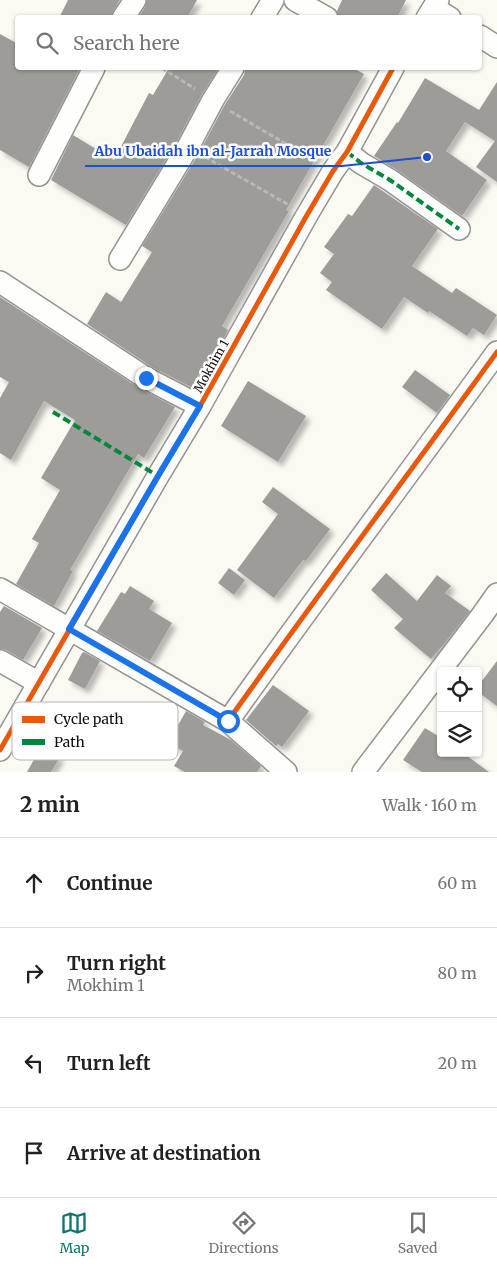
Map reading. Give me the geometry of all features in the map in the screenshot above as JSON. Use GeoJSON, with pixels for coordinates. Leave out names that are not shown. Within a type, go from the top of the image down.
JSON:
{"type":"FeatureCollection","features":[{"type":"Feature","properties":{"kind":"street"},"geometry":{"type":"LineString","coordinates":[[125,15],[135,0]]}},
{"type":"Feature","properties":{"kind":"street"},"geometry":{"type":"LineString","coordinates":[[264,15],[273,0]]}},
{"type":"Feature","properties":{"kind":"street"},"geometry":{"type":"LineString","coordinates":[[295,0],[322,15]]}},
{"type":"Feature","properties":{"kind":"street"},"geometry":{"type":"LineString","coordinates":[[482,37],[497,47]]}},
{"type":"Feature","properties":{"kind":"street"},"geometry":{"type":"LineString","coordinates":[[39,175],[93,70]]}},
{"type":"Feature","properties":{"kind":"street"},"geometry":{"type":"LineString","coordinates":[[120,259],[188,147],[232,70]]}},
{"type":"Feature","properties":{"kind":"street","name":"Mokhim 1"},"geometry":{"type":"LineString","coordinates":[[28,702],[200,406],[307,215],[333,171],[347,152],[391,70]]}},
{"type":"Feature","properties":{"kind":"street"},"geometry":{"type":"LineString","coordinates":[[347,152],[459,229]]}},
{"type":"Feature","properties":{"kind":"street"},"geometry":{"type":"LineString","coordinates":[[0,282],[146,378],[200,406]]}},
{"type":"Feature","properties":{"kind":"street"},"geometry":{"type":"LineString","coordinates":[[228,721],[293,629],[402,484],[497,352]]}},
{"type":"Feature","properties":{"kind":"street"},"geometry":{"type":"LineString","coordinates":[[0,589],[228,721],[286,772]]}},
{"type":"Feature","properties":{"kind":"street"},"geometry":{"type":"LineString","coordinates":[[364,772],[484,614],[497,594]]}},
{"type":"Feature","properties":{"kind":"street"},"geometry":{"type":"LineString","coordinates":[[0,662],[39,683]]}},
{"type":"Feature","properties":{"kind":"street","name":"Mokhim 1"},"geometry":{"type":"LineString","coordinates":[[0,750],[12,729]]}},
{"type":"Feature","properties":{"kind":"path"},"geometry":{"type":"LineString","coordinates":[[165,70],[333,171]]}},
{"type":"Feature","properties":{"kind":"path"},"geometry":{"type":"LineString","coordinates":[[188,147],[307,215]]}},
{"type":"Feature","properties":{"kind":"building"},"geometry":{"type":"Polygon","coordinates":[[[68,0],[120,0],[112,15],[60,15],[68,0]]]}},
{"type":"Feature","properties":{"kind":"building"},"geometry":{"type":"Polygon","coordinates":[[[147,0],[197,0],[189,15],[140,15],[147,0]]]}},
{"type":"Feature","properties":{"kind":"building"},"geometry":{"type":"Polygon","coordinates":[[[342,0],[406,0],[398,15],[338,15],[337,11],[342,0]]]}},
{"type":"Feature","properties":{"kind":"building"},"geometry":{"type":"Polygon","coordinates":[[[0,34],[15,42],[15,70],[79,70],[29,167],[0,150],[0,34]]]}},
{"type":"Feature","properties":{"kind":"building"},"geometry":{"type":"Polygon","coordinates":[[[168,70],[218,70],[126,225],[51,180],[73,135],[114,160],[149,93],[153,95],[168,70]]]}},
{"type":"Feature","properties":{"kind":"building"},"geometry":{"type":"Polygon","coordinates":[[[245,70],[357,70],[364,74],[286,210],[289,211],[222,326],[228,330],[217,351],[215,350],[191,387],[152,367],[87,324],[106,292],[121,302],[152,252],[142,246],[244,75],[245,70]]]}},
{"type":"Feature","properties":{"kind":"building"},"geometry":{"type":"Polygon","coordinates":[[[425,78],[479,110],[497,82],[497,182],[476,167],[495,141],[465,122],[446,151],[487,180],[462,216],[374,156],[398,123],[425,78]]]}},
{"type":"Feature","properties":{"kind":"building"},"geometry":{"type":"Polygon","coordinates":[[[374,185],[438,229],[412,266],[452,293],[456,288],[497,315],[484,335],[473,328],[467,336],[404,297],[382,329],[326,290],[332,282],[320,273],[334,254],[324,247],[348,214],[352,216],[374,185]]]}},
{"type":"Feature","properties":{"kind":"building"},"geometry":{"type":"Polygon","coordinates":[[[0,297],[139,388],[175,407],[144,458],[138,454],[70,570],[73,571],[54,606],[16,584],[39,543],[32,539],[60,490],[41,478],[75,420],[44,401],[11,460],[0,453],[0,398],[9,382],[0,377],[0,297]]]}},
{"type":"Feature","properties":{"kind":"building"},"geometry":{"type":"Polygon","coordinates":[[[415,370],[450,395],[437,413],[402,387],[415,370]]]}},
{"type":"Feature","properties":{"kind":"building"},"geometry":{"type":"Polygon","coordinates":[[[248,381],[306,416],[278,462],[221,426],[248,381]]]}},
{"type":"Feature","properties":{"kind":"building"},"geometry":{"type":"Polygon","coordinates":[[[273,487],[330,529],[306,561],[303,560],[274,598],[237,570],[278,514],[262,502],[273,487]]]}},
{"type":"Feature","properties":{"kind":"building"},"geometry":{"type":"Polygon","coordinates":[[[229,568],[245,580],[234,595],[218,583],[229,568]]]}},
{"type":"Feature","properties":{"kind":"building"},"geometry":{"type":"Polygon","coordinates":[[[386,573],[417,601],[437,575],[451,586],[445,593],[470,611],[431,659],[394,628],[403,619],[371,590],[386,573]]]}},
{"type":"Feature","properties":{"kind":"building"},"geometry":{"type":"Polygon","coordinates":[[[130,586],[154,601],[149,609],[172,623],[150,661],[97,631],[121,592],[125,594],[130,586]]]}},
{"type":"Feature","properties":{"kind":"building"},"geometry":{"type":"Polygon","coordinates":[[[4,606],[42,628],[23,660],[6,650],[0,649],[0,612],[4,606]]]}},
{"type":"Feature","properties":{"kind":"building"},"geometry":{"type":"Polygon","coordinates":[[[84,652],[100,661],[85,689],[68,680],[84,652]]]}},
{"type":"Feature","properties":{"kind":"building"},"geometry":{"type":"Polygon","coordinates":[[[497,661],[497,706],[482,695],[482,681],[497,661]]]}},
{"type":"Feature","properties":{"kind":"building"},"geometry":{"type":"Polygon","coordinates":[[[273,685],[309,711],[282,747],[278,744],[276,746],[246,720],[273,685]]]}},
{"type":"Feature","properties":{"kind":"building"},"geometry":{"type":"Polygon","coordinates":[[[186,711],[205,722],[203,725],[231,740],[261,766],[257,772],[185,772],[174,766],[183,751],[178,748],[178,725],[186,711]]]}},
{"type":"Feature","properties":{"kind":"building"},"geometry":{"type":"Polygon","coordinates":[[[425,728],[437,736],[437,757],[468,757],[489,772],[422,772],[403,760],[425,728]]]}},
{"type":"Feature","properties":{"kind":"building"},"geometry":{"type":"Polygon","coordinates":[[[34,760],[58,760],[51,772],[27,772],[34,760]]]}},
{"type":"Feature","properties":{"kind":"marked path"},"geometry":{"type":"LineString","coordinates":[[347,152],[459,229]]}},
{"type":"Feature","properties":{"kind":"marked path"},"geometry":{"type":"LineString","coordinates":[[53,412],[158,476]]}},
{"type":"Feature","properties":{"kind":"cycle path"},"geometry":{"type":"LineString","coordinates":[[28,702],[200,406],[307,215],[333,171],[347,152],[392,70]]}},
{"type":"Feature","properties":{"kind":"cycle path"},"geometry":{"type":"LineString","coordinates":[[228,721],[497,352]]}},
{"type":"Feature","properties":{"kind":"cycle path"},"geometry":{"type":"LineString","coordinates":[[0,750],[12,729]]}},
{"type":"Feature","properties":{"kind":"place","name":"Abu Ubaidah ibn al-Jarrah Mosque"},"geometry":{"type":"Point","coordinates":[427,157]}},
{"type":"Feature","properties":{"kind":"route"},"geometry":{"type":"LineString","coordinates":[[146,378],[200,406],[69,629],[228,721]]}}]}
